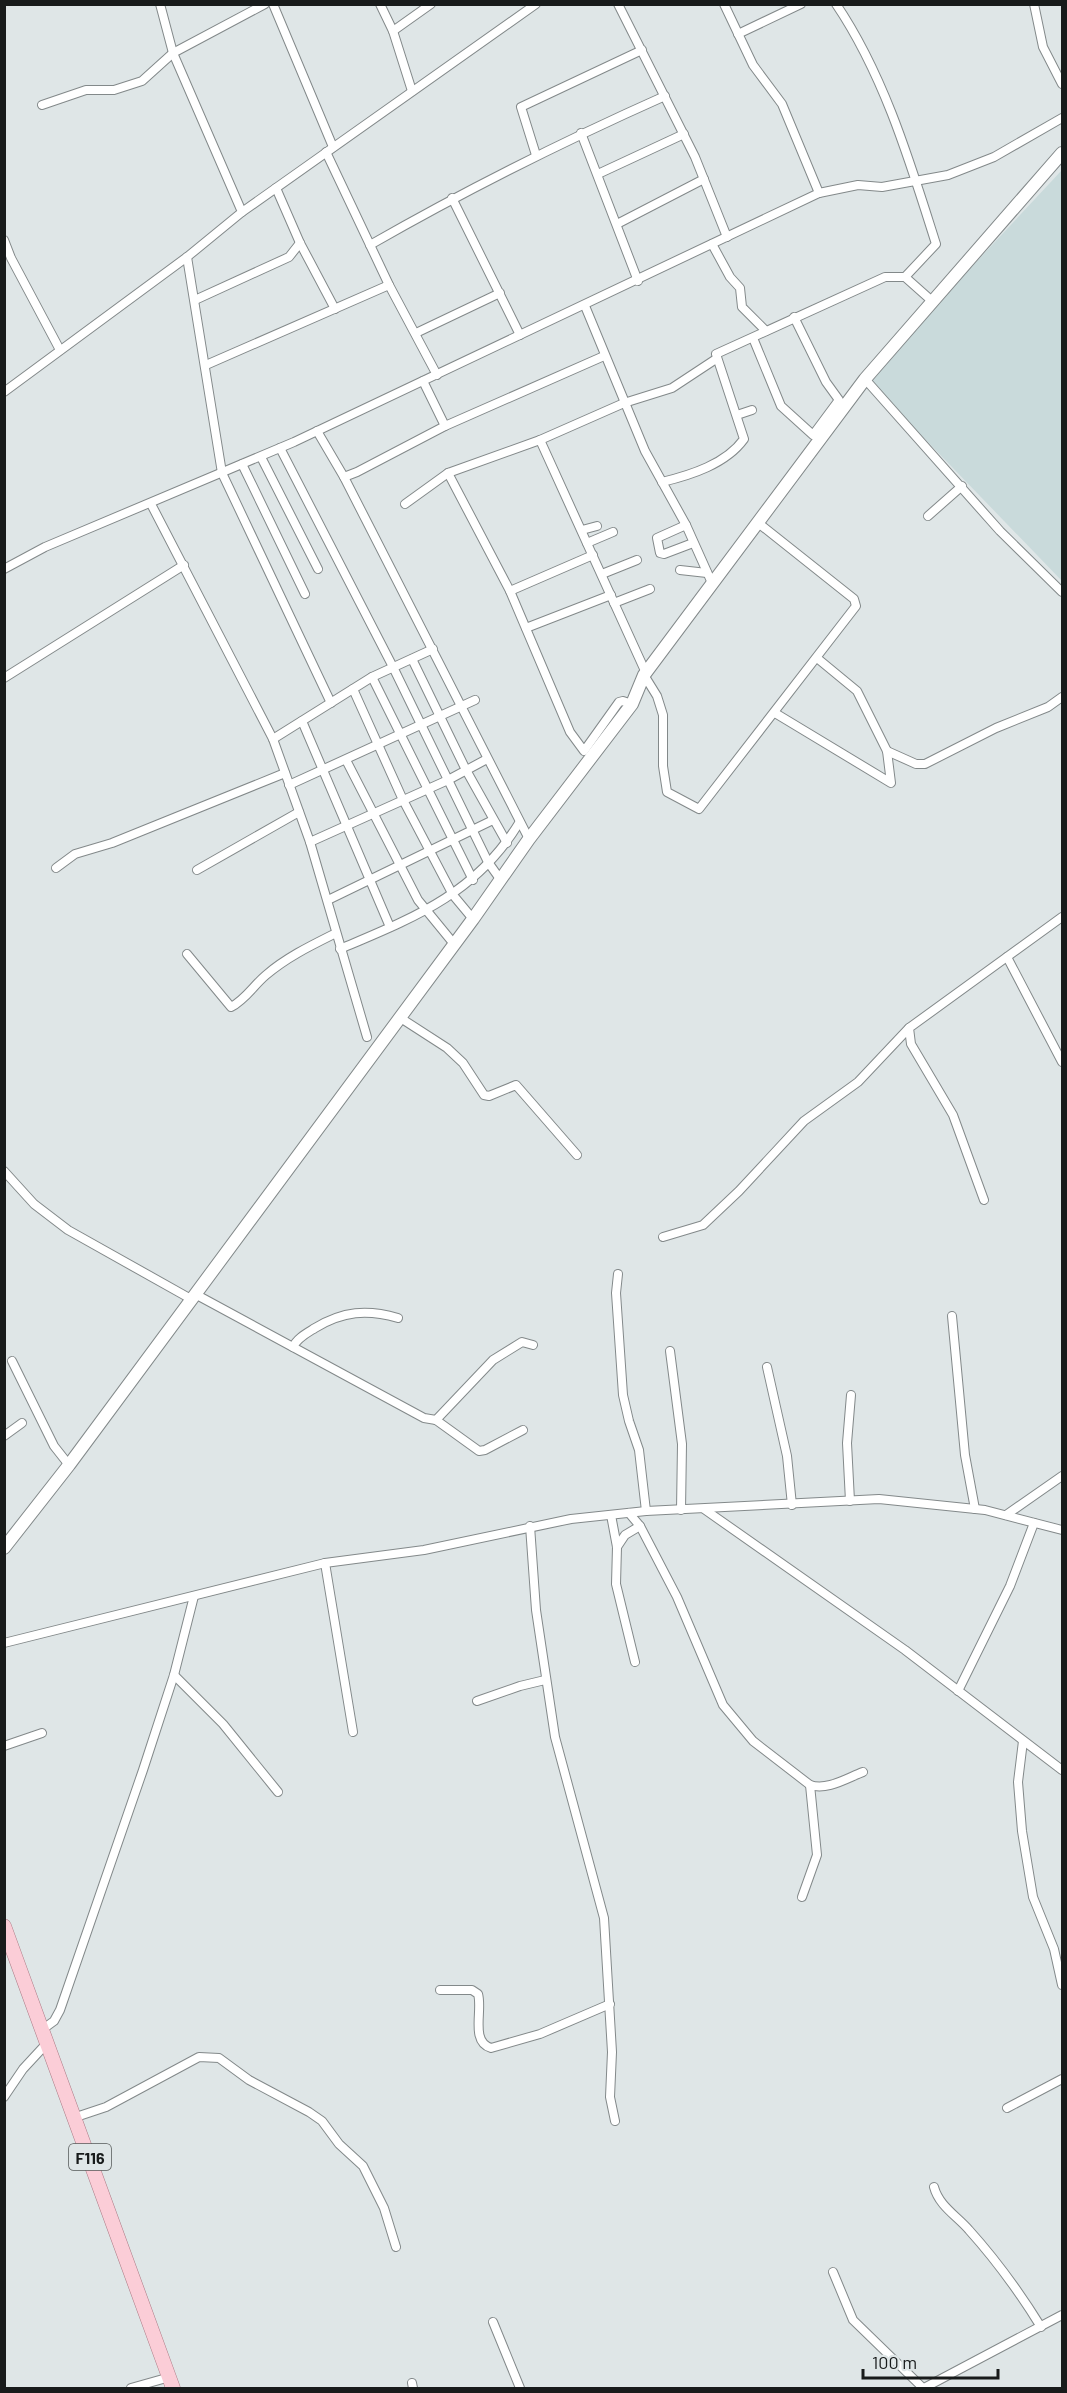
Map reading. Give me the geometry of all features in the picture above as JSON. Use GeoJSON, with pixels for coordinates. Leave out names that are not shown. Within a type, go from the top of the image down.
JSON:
{"type":"FeatureCollection","features":[{"type":"Feature","properties":{"kind":"main road","name":"F116"},"geometry":{"type":"LineString","coordinates":[[4,1926],[76,2117],[171,2383]]}},
{"type":"Feature","properties":{"kind":"street"},"geometry":{"type":"LineString","coordinates":[[160,4],[173,53],[242,212]]}},
{"type":"Feature","properties":{"kind":"street"},"geometry":{"type":"LineString","coordinates":[[42,105],[86,90],[114,90],[142,81],[173,53],[265,4]]}},
{"type":"Feature","properties":{"kind":"street"},"geometry":{"type":"LineString","coordinates":[[273,4],[370,245],[437,375]]}},
{"type":"Feature","properties":{"kind":"street"},"geometry":{"type":"LineString","coordinates":[[380,4],[393,31],[412,91]]}},
{"type":"Feature","properties":{"kind":"street"},"geometry":{"type":"LineString","coordinates":[[393,31],[431,4]]}},
{"type":"Feature","properties":{"kind":"street"},"geometry":{"type":"LineString","coordinates":[[4,392],[187,257],[242,212],[536,4]]}},
{"type":"Feature","properties":{"kind":"street"},"geometry":{"type":"LineString","coordinates":[[618,4],[684,134],[727,237]]}},
{"type":"Feature","properties":{"kind":"street"},"geometry":{"type":"LineString","coordinates":[[724,4],[753,65],[782,104],[819,193]]}},
{"type":"Feature","properties":{"kind":"street"},"geometry":{"type":"LineString","coordinates":[[738,34],[801,4]]}},
{"type":"Feature","properties":{"kind":"street"},"geometry":{"type":"LineString","coordinates":[[836,4],[865,50],[916,182],[936,244],[905,277]]}},
{"type":"Feature","properties":{"kind":"street"},"geometry":{"type":"LineString","coordinates":[[1034,4],[1043,47],[1062,84]]}},
{"type":"Feature","properties":{"kind":"street"},"geometry":{"type":"LineString","coordinates":[[536,155],[521,107],[642,50]]}},
{"type":"Feature","properties":{"kind":"street"},"geometry":{"type":"LineString","coordinates":[[370,245],[452,198],[536,155],[665,96]]}},
{"type":"Feature","properties":{"kind":"street"},"geometry":{"type":"LineString","coordinates":[[4,569],[45,548],[261,457],[638,281],[819,193],[858,185],[882,187],[948,175],[994,157],[1062,118]]}},
{"type":"Feature","properties":{"kind":"street"},"geometry":{"type":"LineString","coordinates":[[581,134],[638,281]]}},
{"type":"Feature","properties":{"kind":"street"},"geometry":{"type":"LineString","coordinates":[[598,174],[684,134]]}},
{"type":"Feature","properties":{"kind":"street"},"geometry":{"type":"LineString","coordinates":[[4,1548],[69,1465],[473,919],[529,839],[632,704],[645,674],[710,578],[757,522],[865,379],[1062,153]]}},
{"type":"Feature","properties":{"kind":"street"},"geometry":{"type":"LineString","coordinates":[[617,224],[704,179]]}},
{"type":"Feature","properties":{"kind":"street"},"geometry":{"type":"LineString","coordinates":[[276,188],[300,243],[335,309]]}},
{"type":"Feature","properties":{"kind":"street"},"geometry":{"type":"LineString","coordinates":[[452,198],[520,335]]}},
{"type":"Feature","properties":{"kind":"street"},"geometry":{"type":"LineString","coordinates":[[4,240],[10,258],[60,350]]}},
{"type":"Feature","properties":{"kind":"street"},"geometry":{"type":"LineString","coordinates":[[195,300],[289,257],[300,243]]}},
{"type":"Feature","properties":{"kind":"street"},"geometry":{"type":"LineString","coordinates":[[712,244],[730,277],[740,288],[742,307],[766,331]]}},
{"type":"Feature","properties":{"kind":"street"},"geometry":{"type":"LineString","coordinates":[[187,257],[222,473],[331,703]]}},
{"type":"Feature","properties":{"kind":"street"},"geometry":{"type":"LineString","coordinates":[[662,482],[702,469],[734,450],[744,439],[716,354],[753,338],[794,316],[885,277],[905,277],[932,301]]}},
{"type":"Feature","properties":{"kind":"street"},"geometry":{"type":"LineString","coordinates":[[206,365],[389,285]]}},
{"type":"Feature","properties":{"kind":"street"},"geometry":{"type":"LineString","coordinates":[[416,333],[500,293]]}},
{"type":"Feature","properties":{"kind":"street"},"geometry":{"type":"LineString","coordinates":[[585,306],[624,403],[662,482],[686,525],[710,578]]}},
{"type":"Feature","properties":{"kind":"street"},"geometry":{"type":"LineString","coordinates":[[753,338],[781,406],[813,435],[839,400],[826,382],[794,316]]}},
{"type":"Feature","properties":{"kind":"street"},"geometry":{"type":"LineString","coordinates":[[344,477],[445,426],[604,356]]}},
{"type":"Feature","properties":{"kind":"street"},"geometry":{"type":"LineString","coordinates":[[405,504],[448,473],[540,440],[624,403],[672,388],[716,359]]}},
{"type":"Feature","properties":{"kind":"street"},"geometry":{"type":"LineString","coordinates":[[865,379],[1000,531],[1062,592]]}},
{"type":"Feature","properties":{"kind":"street"},"geometry":{"type":"LineString","coordinates":[[423,381],[445,426]]}},
{"type":"Feature","properties":{"kind":"street"},"geometry":{"type":"LineString","coordinates":[[737,415],[752,410]]}},
{"type":"Feature","properties":{"kind":"street"},"geometry":{"type":"LineString","coordinates":[[317,431],[344,477],[529,839]]}},
{"type":"Feature","properties":{"kind":"street"},"geometry":{"type":"LineString","coordinates":[[540,440],[657,696],[663,715],[663,766],[668,792],[699,809],[856,606],[856,602],[757,522]]}},
{"type":"Feature","properties":{"kind":"street"},"geometry":{"type":"LineString","coordinates":[[280,448],[393,667],[488,862],[500,879]]}},
{"type":"Feature","properties":{"kind":"street"},"geometry":{"type":"LineString","coordinates":[[261,457],[318,569]]}},
{"type":"Feature","properties":{"kind":"street"},"geometry":{"type":"LineString","coordinates":[[242,464],[305,594]]}},
{"type":"Feature","properties":{"kind":"street"},"geometry":{"type":"LineString","coordinates":[[448,473],[510,591],[567,726],[584,751],[619,702],[632,704]]}},
{"type":"Feature","properties":{"kind":"street"},"geometry":{"type":"LineString","coordinates":[[928,516],[962,486]]}},
{"type":"Feature","properties":{"kind":"street"},"geometry":{"type":"LineString","coordinates":[[151,504],[273,739],[310,842],[367,1037]]}},
{"type":"Feature","properties":{"kind":"street"},"geometry":{"type":"LineString","coordinates":[[686,525],[657,538],[660,553],[663,554],[693,543]]}},
{"type":"Feature","properties":{"kind":"street"},"geometry":{"type":"LineString","coordinates":[[582,530],[597,526]]}},
{"type":"Feature","properties":{"kind":"street"},"geometry":{"type":"LineString","coordinates":[[587,543],[613,532]]}},
{"type":"Feature","properties":{"kind":"street"},"geometry":{"type":"LineString","coordinates":[[510,591],[593,555]]}},
{"type":"Feature","properties":{"kind":"street"},"geometry":{"type":"LineString","coordinates":[[602,574],[637,560]]}},
{"type":"Feature","properties":{"kind":"street"},"geometry":{"type":"LineString","coordinates":[[4,678],[184,565]]}},
{"type":"Feature","properties":{"kind":"street"},"geometry":{"type":"LineString","coordinates":[[680,570],[710,578]]}},
{"type":"Feature","properties":{"kind":"street"},"geometry":{"type":"LineString","coordinates":[[526,628],[612,599],[650,589]]}},
{"type":"Feature","properties":{"kind":"street"},"geometry":{"type":"LineString","coordinates":[[273,739],[372,677],[433,649]]}},
{"type":"Feature","properties":{"kind":"street"},"geometry":{"type":"LineString","coordinates":[[775,713],[891,783],[887,752],[857,691],[817,657]]}},
{"type":"Feature","properties":{"kind":"street"},"geometry":{"type":"LineString","coordinates":[[412,659],[466,770],[507,843]]}},
{"type":"Feature","properties":{"kind":"street"},"geometry":{"type":"LineString","coordinates":[[372,677],[425,789],[473,880]]}},
{"type":"Feature","properties":{"kind":"street"},"geometry":{"type":"LineString","coordinates":[[353,689],[403,800],[431,849],[453,895],[473,919]]}},
{"type":"Feature","properties":{"kind":"street"},"geometry":{"type":"LineString","coordinates":[[887,752],[916,764],[925,764],[996,728],[1048,706],[1062,697]]}},
{"type":"Feature","properties":{"kind":"street"},"geometry":{"type":"LineString","coordinates":[[290,785],[475,700]]}},
{"type":"Feature","properties":{"kind":"street"},"geometry":{"type":"LineString","coordinates":[[302,721],[321,771],[390,927]]}},
{"type":"Feature","properties":{"kind":"street"},"geometry":{"type":"LineString","coordinates":[[310,842],[448,780],[487,759]]}},
{"type":"Feature","properties":{"kind":"street"},"geometry":{"type":"LineString","coordinates":[[346,760],[424,909],[453,944]]}},
{"type":"Feature","properties":{"kind":"street"},"geometry":{"type":"LineString","coordinates":[[56,868],[75,854],[112,843],[285,773]]}},
{"type":"Feature","properties":{"kind":"street"},"geometry":{"type":"LineString","coordinates":[[197,870],[299,813]]}},
{"type":"Feature","properties":{"kind":"street"},"geometry":{"type":"LineString","coordinates":[[328,900],[493,820]]}},
{"type":"Feature","properties":{"kind":"street"},"geometry":{"type":"LineString","coordinates":[[340,949],[453,895],[473,880],[507,843],[519,823]]}},
{"type":"Feature","properties":{"kind":"street"},"geometry":{"type":"LineString","coordinates":[[663,1237],[703,1226],[804,1121],[858,1082],[909,1028],[1062,917]]}},
{"type":"Feature","properties":{"kind":"street"},"geometry":{"type":"LineString","coordinates":[[187,954],[231,1007],[266,975],[306,948],[336,933]]}},
{"type":"Feature","properties":{"kind":"street"},"geometry":{"type":"LineString","coordinates":[[1007,957],[1062,1062]]}},
{"type":"Feature","properties":{"kind":"street"},"geometry":{"type":"LineString","coordinates":[[399,1017],[447,1048],[463,1063],[484,1095],[516,1085],[578,1155]]}},
{"type":"Feature","properties":{"kind":"street"},"geometry":{"type":"LineString","coordinates":[[909,1028],[911,1044],[953,1115],[984,1200]]}},
{"type":"Feature","properties":{"kind":"street"},"geometry":{"type":"LineString","coordinates":[[4,1171],[34,1204],[68,1230],[424,1418],[436,1420],[479,1451],[523,1430]]}},
{"type":"Feature","properties":{"kind":"street"},"geometry":{"type":"LineString","coordinates":[[618,1274],[623,1395],[628,1421],[639,1450],[646,1511]]}},
{"type":"Feature","properties":{"kind":"street"},"geometry":{"type":"LineString","coordinates":[[293,1347],[298,1340],[338,1315],[375,1312],[398,1318]]}},
{"type":"Feature","properties":{"kind":"street"},"geometry":{"type":"LineString","coordinates":[[952,1317],[965,1455],[975,1509]]}},
{"type":"Feature","properties":{"kind":"street"},"geometry":{"type":"LineString","coordinates":[[436,1420],[494,1360],[522,1342],[534,1345]]}},
{"type":"Feature","properties":{"kind":"street"},"geometry":{"type":"LineString","coordinates":[[670,1351],[682,1444],[681,1510]]}},
{"type":"Feature","properties":{"kind":"street"},"geometry":{"type":"LineString","coordinates":[[12,1361],[54,1446],[69,1465]]}},
{"type":"Feature","properties":{"kind":"street"},"geometry":{"type":"LineString","coordinates":[[767,1367],[787,1456],[792,1505]]}},
{"type":"Feature","properties":{"kind":"street"},"geometry":{"type":"LineString","coordinates":[[850,1501],[848,1443],[851,1395]]}},
{"type":"Feature","properties":{"kind":"street"},"geometry":{"type":"LineString","coordinates":[[4,1436],[22,1423]]}},
{"type":"Feature","properties":{"kind":"street"},"geometry":{"type":"LineString","coordinates":[[1006,1515],[1062,1476]]}},
{"type":"Feature","properties":{"kind":"street"},"geometry":{"type":"LineString","coordinates":[[4,1643],[325,1563],[424,1550],[530,1526],[646,1511],[879,1499],[975,1509],[1062,1530]]}},
{"type":"Feature","properties":{"kind":"street"},"geometry":{"type":"LineString","coordinates":[[703,1509],[886,1636],[1062,1770]]}},
{"type":"Feature","properties":{"kind":"street"},"geometry":{"type":"LineString","coordinates":[[629,1514],[640,1526],[677,1597],[723,1705],[753,1741],[810,1785],[818,1788],[863,1772]]}},
{"type":"Feature","properties":{"kind":"street"},"geometry":{"type":"LineString","coordinates":[[611,1515],[617,1547],[616,1584],[635,1662]]}},
{"type":"Feature","properties":{"kind":"street"},"geometry":{"type":"LineString","coordinates":[[958,1691],[1010,1586],[1034,1523]]}},
{"type":"Feature","properties":{"kind":"street"},"geometry":{"type":"LineString","coordinates":[[530,1526],[545,1680],[555,1737],[604,1918],[610,2004],[610,2097],[615,2121]]}},
{"type":"Feature","properties":{"kind":"street"},"geometry":{"type":"LineString","coordinates":[[617,1547],[625,1535],[640,1526]]}},
{"type":"Feature","properties":{"kind":"street"},"geometry":{"type":"LineString","coordinates":[[325,1563],[353,1732]]}},
{"type":"Feature","properties":{"kind":"street"},"geometry":{"type":"LineString","coordinates":[[4,2097],[46,2036],[60,2010],[174,1675],[194,1596]]}},
{"type":"Feature","properties":{"kind":"street"},"geometry":{"type":"LineString","coordinates":[[174,1675],[223,1724],[278,1792]]}},
{"type":"Feature","properties":{"kind":"street"},"geometry":{"type":"LineString","coordinates":[[477,1701],[545,1680]]}},
{"type":"Feature","properties":{"kind":"street"},"geometry":{"type":"LineString","coordinates":[[4,1746],[42,1733]]}},
{"type":"Feature","properties":{"kind":"street"},"geometry":{"type":"LineString","coordinates":[[1023,1741],[1018,1782],[1031,1886],[1054,1949],[1062,1985]]}},
{"type":"Feature","properties":{"kind":"street"},"geometry":{"type":"LineString","coordinates":[[802,1897],[817,1855],[810,1785]]}},
{"type":"Feature","properties":{"kind":"street"},"geometry":{"type":"LineString","coordinates":[[440,1990],[472,1990],[478,1994],[480,2036],[484,2044],[491,2048],[540,2034],[610,2004]]}},
{"type":"Feature","properties":{"kind":"street"},"geometry":{"type":"LineString","coordinates":[[76,2117],[106,2107],[199,2057],[219,2058],[249,2080],[322,2121],[339,2144],[363,2166],[384,2208],[396,2247]]}},
{"type":"Feature","properties":{"kind":"street"},"geometry":{"type":"LineString","coordinates":[[1007,2109],[1062,2079]]}},
{"type":"Feature","properties":{"kind":"street"},"geometry":{"type":"LineString","coordinates":[[934,2187],[940,2200],[969,2229],[1015,2287],[1041,2327]]}},
{"type":"Feature","properties":{"kind":"street"},"geometry":{"type":"LineString","coordinates":[[833,2272],[853,2320],[923,2388],[1062,2315]]}},
{"type":"Feature","properties":{"kind":"street"},"geometry":{"type":"LineString","coordinates":[[493,2322],[520,2388]]}},
{"type":"Feature","properties":{"kind":"street"},"geometry":{"type":"LineString","coordinates":[[131,2388],[171,2383]]}},
{"type":"Feature","properties":{"kind":"shaded area"},"geometry":{"type":"Polygon","coordinates":[[[1062,170],[1062,581],[867,379],[1062,170]]]}}]}
